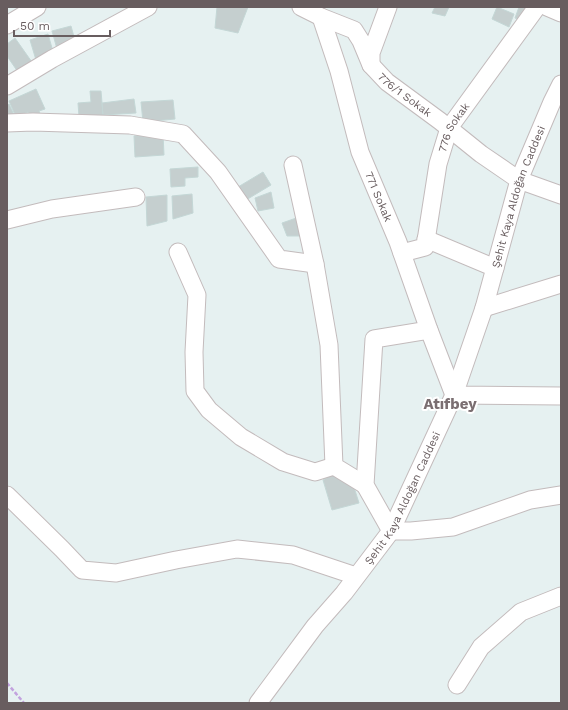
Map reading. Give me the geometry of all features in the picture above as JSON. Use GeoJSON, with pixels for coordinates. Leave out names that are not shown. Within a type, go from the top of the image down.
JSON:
{"type":"FeatureCollection","features":[{"type":"Feature","properties":{"kind":"street"},"geometry":{"type":"LineString","coordinates":[[7,11],[34,7]]}},
{"type":"Feature","properties":{"kind":"street"},"geometry":{"type":"LineString","coordinates":[[7,25],[38,7]]}},
{"type":"Feature","properties":{"kind":"street"},"geometry":{"type":"LineString","coordinates":[[7,86],[52,59],[148,7]]}},
{"type":"Feature","properties":{"kind":"street"},"geometry":{"type":"LineString","coordinates":[[301,7],[321,17]]}},
{"type":"Feature","properties":{"kind":"street"},"geometry":{"type":"LineString","coordinates":[[371,65],[371,53],[388,7]]}},
{"type":"Feature","properties":{"kind":"street","name":"776 Sokak"},"geometry":{"type":"LineString","coordinates":[[426,239],[438,164],[448,128],[538,7]]}},
{"type":"Feature","properties":{"kind":"street"},"geometry":{"type":"LineString","coordinates":[[546,7],[561,12]]}},
{"type":"Feature","properties":{"kind":"street","name":"776/1 Sokak"},"geometry":{"type":"LineString","coordinates":[[321,17],[354,30],[361,41],[371,65],[388,82],[481,154],[519,180],[561,195]]}},
{"type":"Feature","properties":{"kind":"street","name":"771 Sokak"},"geometry":{"type":"LineString","coordinates":[[321,17],[339,71],[360,152],[402,253],[454,395]]}},
{"type":"Feature","properties":{"kind":"street","name":"Şehit Kaya Aldoğan Caddesi"},"geometry":{"type":"LineString","coordinates":[[258,703],[315,626],[391,531],[454,395],[484,308],[519,180],[561,84]]}},
{"type":"Feature","properties":{"kind":"street"},"geometry":{"type":"LineString","coordinates":[[7,123],[34,122],[130,125],[183,134],[218,172],[279,259],[315,264]]}},
{"type":"Feature","properties":{"kind":"street"},"geometry":{"type":"LineString","coordinates":[[292,165],[315,264],[329,344],[334,466]]}},
{"type":"Feature","properties":{"kind":"street"},"geometry":{"type":"LineString","coordinates":[[7,220],[52,210],[136,197]]}},
{"type":"Feature","properties":{"kind":"street"},"geometry":{"type":"LineString","coordinates":[[402,253],[425,247],[426,239],[495,268]]}},
{"type":"Feature","properties":{"kind":"street"},"geometry":{"type":"LineString","coordinates":[[178,252],[197,295],[194,352],[195,391],[209,410],[241,437],[282,462],[315,472],[334,466],[366,485],[391,531],[410,531],[453,527],[530,500],[561,495]]}},
{"type":"Feature","properties":{"kind":"street"},"geometry":{"type":"LineString","coordinates":[[484,308],[561,284]]}},
{"type":"Feature","properties":{"kind":"street"},"geometry":{"type":"LineString","coordinates":[[539,291],[561,297]]}},
{"type":"Feature","properties":{"kind":"street"},"geometry":{"type":"LineString","coordinates":[[366,485],[374,339],[429,330]]}},
{"type":"Feature","properties":{"kind":"street"},"geometry":{"type":"LineString","coordinates":[[454,395],[561,396]]}},
{"type":"Feature","properties":{"kind":"street"},"geometry":{"type":"LineString","coordinates":[[7,495],[82,570],[116,573],[237,549],[293,555],[356,576]]}},
{"type":"Feature","properties":{"kind":"street"},"geometry":{"type":"LineString","coordinates":[[457,685],[481,647],[521,612],[561,596]]}},
{"type":"Feature","properties":{"kind":"path"},"geometry":{"type":"LineString","coordinates":[[7,683],[24,703]]}},
{"type":"Feature","properties":{"kind":"building"},"geometry":{"type":"Polygon","coordinates":[[[217,7],[248,7],[238,33],[215,28],[217,7]]]}},
{"type":"Feature","properties":{"kind":"building"},"geometry":{"type":"Polygon","coordinates":[[[435,7],[449,7],[445,16],[432,13],[435,7]]]}},
{"type":"Feature","properties":{"kind":"building"},"geometry":{"type":"Polygon","coordinates":[[[497,7],[514,14],[509,27],[492,19],[497,7]]]}},
{"type":"Feature","properties":{"kind":"building"},"geometry":{"type":"Polygon","coordinates":[[[519,7],[528,7],[522,21],[515,18],[519,7]]]}},
{"type":"Feature","properties":{"kind":"building"},"geometry":{"type":"Polygon","coordinates":[[[71,26],[76,44],[57,49],[52,31],[71,26]]]}},
{"type":"Feature","properties":{"kind":"building"},"geometry":{"type":"Polygon","coordinates":[[[48,34],[54,55],[36,60],[30,40],[48,34]]]}},
{"type":"Feature","properties":{"kind":"building"},"geometry":{"type":"Polygon","coordinates":[[[15,38],[34,65],[20,75],[7,56],[7,44],[15,38]]]}},
{"type":"Feature","properties":{"kind":"building"},"geometry":{"type":"Polygon","coordinates":[[[36,89],[45,109],[39,111],[42,118],[32,119],[28,112],[16,117],[9,101],[36,89]]]}},
{"type":"Feature","properties":{"kind":"building"},"geometry":{"type":"Polygon","coordinates":[[[90,91],[101,91],[103,115],[79,117],[78,103],[91,102],[90,91]]]}},
{"type":"Feature","properties":{"kind":"building"},"geometry":{"type":"Polygon","coordinates":[[[134,99],[136,113],[103,115],[102,103],[134,99]]]}},
{"type":"Feature","properties":{"kind":"building"},"geometry":{"type":"Polygon","coordinates":[[[173,100],[175,119],[143,122],[141,102],[173,100]]]}},
{"type":"Feature","properties":{"kind":"building"},"geometry":{"type":"Polygon","coordinates":[[[9,104],[17,121],[7,121],[7,106],[9,104]]]}},
{"type":"Feature","properties":{"kind":"building"},"geometry":{"type":"Polygon","coordinates":[[[163,134],[164,155],[135,157],[134,136],[163,134]]]}},
{"type":"Feature","properties":{"kind":"building"},"geometry":{"type":"Polygon","coordinates":[[[198,167],[198,177],[185,178],[185,186],[171,187],[170,169],[198,167]]]}},
{"type":"Feature","properties":{"kind":"building"},"geometry":{"type":"Polygon","coordinates":[[[263,172],[271,185],[246,200],[238,187],[263,172]]]}},
{"type":"Feature","properties":{"kind":"building"},"geometry":{"type":"Polygon","coordinates":[[[271,192],[274,208],[258,211],[255,198],[271,192]]]}},
{"type":"Feature","properties":{"kind":"building"},"geometry":{"type":"Polygon","coordinates":[[[192,194],[193,213],[173,219],[172,196],[192,194]]]}},
{"type":"Feature","properties":{"kind":"building"},"geometry":{"type":"Polygon","coordinates":[[[167,195],[167,221],[147,226],[146,197],[167,195]]]}},
{"type":"Feature","properties":{"kind":"building"},"geometry":{"type":"Polygon","coordinates":[[[302,216],[307,236],[287,236],[282,223],[302,216]]]}},
{"type":"Feature","properties":{"kind":"building"},"geometry":{"type":"Polygon","coordinates":[[[332,475],[352,481],[359,503],[332,510],[323,480],[332,475]]]}},
{"type":"Feature","properties":{"kind":"district","name":"Atıfbey"},"geometry":{"type":"Point","coordinates":[450,404]}}]}
